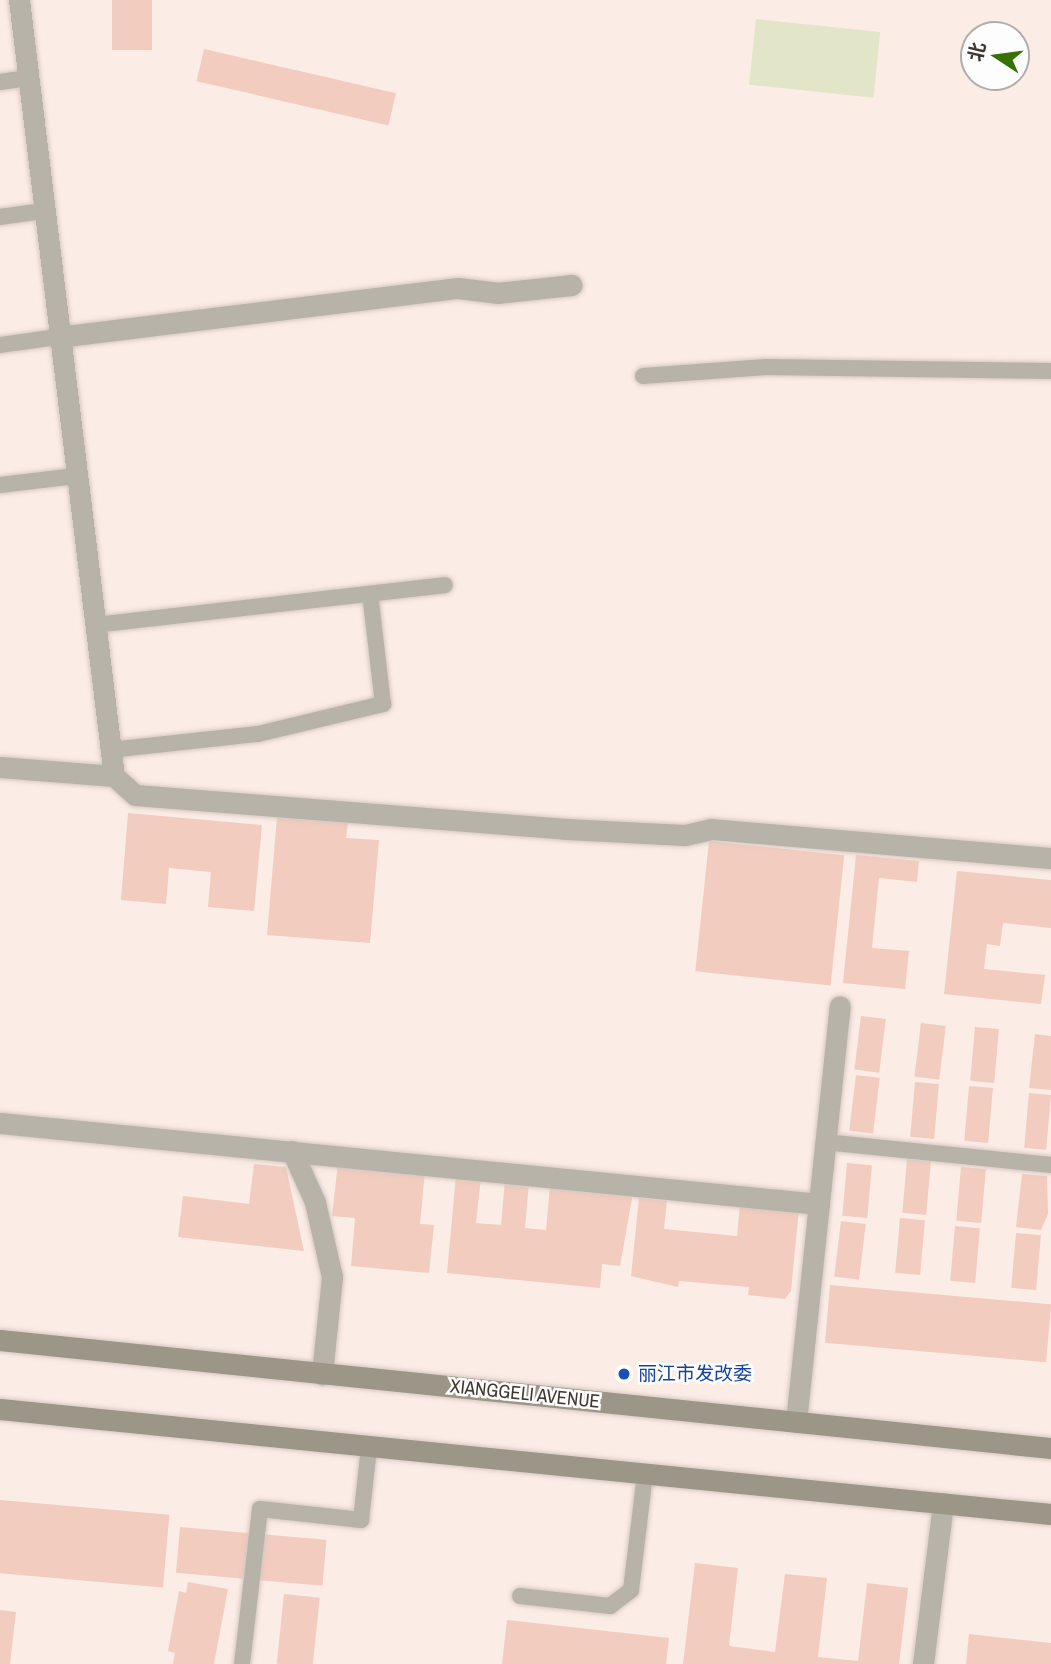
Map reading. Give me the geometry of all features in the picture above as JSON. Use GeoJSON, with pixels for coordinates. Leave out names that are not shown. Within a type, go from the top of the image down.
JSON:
{"type":"FeatureCollection","features":[{"type":"Feature","properties":{"kind":"main road","name":"XIANGGELI AVENUE"},"geometry":{"type":"LineString","coordinates":[[0,1340],[1051,1448]]}},
{"type":"Feature","properties":{"kind":"main road"},"geometry":{"type":"LineString","coordinates":[[0,1409],[1051,1514]]}},
{"type":"Feature","properties":{"kind":"street"},"geometry":{"type":"LineString","coordinates":[[19,0],[42,211],[114,776]]}},
{"type":"Feature","properties":{"kind":"street"},"geometry":{"type":"LineString","coordinates":[[58,337],[458,288],[497,293],[572,285]]}},
{"type":"Feature","properties":{"kind":"street"},"geometry":{"type":"LineString","coordinates":[[0,767],[114,776],[135,795],[579,830],[685,835],[711,829],[1051,858]]}},
{"type":"Feature","properties":{"kind":"street"},"geometry":{"type":"LineString","coordinates":[[796,1422],[839,1006]]}},
{"type":"Feature","properties":{"kind":"street"},"geometry":{"type":"LineString","coordinates":[[0,1123],[819,1204]]}},
{"type":"Feature","properties":{"kind":"street"},"geometry":{"type":"LineString","coordinates":[[292,1151],[315,1202],[332,1278],[322,1374]]}},
{"type":"Feature","properties":{"kind":"street"},"geometry":{"type":"LineString","coordinates":[[923,1664],[943,1503]]}},
{"type":"Feature","properties":{"kind":"lane"},"geometry":{"type":"LineString","coordinates":[[0,82],[27,78]]}},
{"type":"Feature","properties":{"kind":"lane"},"geometry":{"type":"LineString","coordinates":[[0,217],[42,211]]}},
{"type":"Feature","properties":{"kind":"lane"},"geometry":{"type":"LineString","coordinates":[[0,345],[58,337]]}},
{"type":"Feature","properties":{"kind":"lane"},"geometry":{"type":"LineString","coordinates":[[643,376],[766,367],[1051,371]]}},
{"type":"Feature","properties":{"kind":"lane"},"geometry":{"type":"LineString","coordinates":[[0,485],[75,476]]}},
{"type":"Feature","properties":{"kind":"lane"},"geometry":{"type":"LineString","coordinates":[[95,625],[445,585]]}},
{"type":"Feature","properties":{"kind":"lane"},"geometry":{"type":"LineString","coordinates":[[110,750],[258,734],[383,705],[369,594]]}},
{"type":"Feature","properties":{"kind":"lane"},"geometry":{"type":"LineString","coordinates":[[825,1142],[1051,1166]]}},
{"type":"Feature","properties":{"kind":"lane"},"geometry":{"type":"LineString","coordinates":[[242,1664],[260,1509],[361,1520],[369,1447]]}},
{"type":"Feature","properties":{"kind":"lane"},"geometry":{"type":"LineString","coordinates":[[520,1595],[610,1606],[631,1590],[645,1474]]}},
{"type":"Feature","properties":{"kind":"green space"},"geometry":{"type":"Polygon","coordinates":[[[756,19],[880,32],[873,98],[749,85],[756,19]]]}},
{"type":"Feature","properties":{"kind":"building"},"geometry":{"type":"Polygon","coordinates":[[[112,0],[152,0],[152,50],[112,50],[112,0]]]}},
{"type":"Feature","properties":{"kind":"building"},"geometry":{"type":"Polygon","coordinates":[[[204,49],[396,93],[389,125],[197,81],[204,49]]]}},
{"type":"Feature","properties":{"kind":"building"},"geometry":{"type":"Polygon","coordinates":[[[128,813],[262,825],[254,911],[208,907],[211,872],[169,868],[166,904],[121,900],[128,813]]]}},
{"type":"Feature","properties":{"kind":"building"},"geometry":{"type":"Polygon","coordinates":[[[277,817],[348,823],[346,838],[379,840],[370,943],[267,935],[277,817]]]}},
{"type":"Feature","properties":{"kind":"building"},"geometry":{"type":"Polygon","coordinates":[[[709,841],[844,855],[831,985],[695,971],[709,841]]]}},
{"type":"Feature","properties":{"kind":"building"},"geometry":{"type":"Polygon","coordinates":[[[856,855],[919,861],[917,882],[879,878],[872,948],[909,951],[905,989],[843,983],[856,855]]]}},
{"type":"Feature","properties":{"kind":"building"},"geometry":{"type":"Polygon","coordinates":[[[957,871],[1051,880],[1051,928],[1003,923],[1000,946],[987,944],[984,969],[1045,975],[1041,1004],[944,994],[957,871]]]}},
{"type":"Feature","properties":{"kind":"building"},"geometry":{"type":"Polygon","coordinates":[[[861,1016],[886,1019],[879,1073],[854,1070],[861,1016]]]}},
{"type":"Feature","properties":{"kind":"building"},"geometry":{"type":"Polygon","coordinates":[[[921,1023],[946,1026],[939,1080],[914,1077],[921,1023]]]}},
{"type":"Feature","properties":{"kind":"building"},"geometry":{"type":"Polygon","coordinates":[[[975,1027],[999,1029],[994,1083],[970,1081],[975,1027]]]}},
{"type":"Feature","properties":{"kind":"building"},"geometry":{"type":"Polygon","coordinates":[[[1035,1034],[1051,1036],[1051,1090],[1029,1088],[1035,1034]]]}},
{"type":"Feature","properties":{"kind":"building"},"geometry":{"type":"Polygon","coordinates":[[[856,1075],[880,1078],[873,1134],[849,1131],[856,1075]]]}},
{"type":"Feature","properties":{"kind":"building"},"geometry":{"type":"Polygon","coordinates":[[[915,1082],[939,1084],[934,1139],[910,1137],[915,1082]]]}},
{"type":"Feature","properties":{"kind":"building"},"geometry":{"type":"Polygon","coordinates":[[[969,1086],[993,1088],[988,1143],[964,1141],[969,1086]]]}},
{"type":"Feature","properties":{"kind":"building"},"geometry":{"type":"Polygon","coordinates":[[[1029,1093],[1051,1095],[1046,1150],[1024,1148],[1029,1093]]]}},
{"type":"Feature","properties":{"kind":"building"},"geometry":{"type":"Polygon","coordinates":[[[907,1159],[931,1161],[926,1215],[902,1213],[907,1159]]]}},
{"type":"Feature","properties":{"kind":"building"},"geometry":{"type":"Polygon","coordinates":[[[338,1163],[425,1171],[420,1224],[434,1225],[429,1273],[351,1266],[355,1218],[332,1216],[338,1163]]]}},
{"type":"Feature","properties":{"kind":"building"},"geometry":{"type":"Polygon","coordinates":[[[847,1163],[872,1165],[867,1218],[842,1216],[847,1163]]]}},
{"type":"Feature","properties":{"kind":"building"},"geometry":{"type":"Polygon","coordinates":[[[254,1164],[286,1167],[304,1251],[178,1237],[183,1196],[249,1204],[254,1164]]]}},
{"type":"Feature","properties":{"kind":"building"},"geometry":{"type":"Polygon","coordinates":[[[961,1167],[986,1169],[981,1223],[956,1221],[961,1167]]]}},
{"type":"Feature","properties":{"kind":"building"},"geometry":{"type":"Polygon","coordinates":[[[1022,1174],[1047,1176],[1048,1214],[1041,1230],[1016,1227],[1022,1174]]]}},
{"type":"Feature","properties":{"kind":"building"},"geometry":{"type":"Polygon","coordinates":[[[456,1175],[481,1178],[476,1223],[501,1225],[505,1180],[529,1182],[525,1228],[546,1230],[550,1185],[633,1193],[620,1266],[602,1264],[600,1288],[447,1273],[456,1175]]]}},
{"type":"Feature","properties":{"kind":"building"},"geometry":{"type":"Polygon","coordinates":[[[639,1198],[667,1201],[664,1229],[737,1236],[740,1204],[799,1209],[791,1291],[785,1299],[748,1295],[749,1287],[679,1281],[678,1287],[631,1276],[639,1198]]]}},
{"type":"Feature","properties":{"kind":"building"},"geometry":{"type":"Polygon","coordinates":[[[900,1218],[925,1220],[920,1275],[895,1273],[900,1218]]]}},
{"type":"Feature","properties":{"kind":"building"},"geometry":{"type":"Polygon","coordinates":[[[841,1221],[866,1224],[859,1280],[834,1277],[841,1221]]]}},
{"type":"Feature","properties":{"kind":"building"},"geometry":{"type":"Polygon","coordinates":[[[955,1226],[980,1228],[975,1283],[950,1281],[955,1226]]]}},
{"type":"Feature","properties":{"kind":"building"},"geometry":{"type":"Polygon","coordinates":[[[1016,1233],[1041,1235],[1036,1290],[1011,1288],[1016,1233]]]}},
{"type":"Feature","properties":{"kind":"building"},"geometry":{"type":"Polygon","coordinates":[[[830,1285],[1051,1304],[1046,1362],[825,1343],[830,1285]]]}},
{"type":"Feature","properties":{"kind":"building"},"geometry":{"type":"Polygon","coordinates":[[[0,1500],[169,1515],[163,1588],[0,1573],[0,1500]]]}},
{"type":"Feature","properties":{"kind":"building"},"geometry":{"type":"Polygon","coordinates":[[[180,1527],[326,1540],[322,1586],[176,1573],[180,1527]]]}},
{"type":"Feature","properties":{"kind":"building"},"geometry":{"type":"Polygon","coordinates":[[[695,1563],[738,1568],[729,1646],[775,1652],[785,1574],[827,1578],[818,1657],[858,1661],[867,1583],[908,1588],[899,1664],[683,1664],[695,1563]]]}},
{"type":"Feature","properties":{"kind":"building"},"geometry":{"type":"Polygon","coordinates":[[[188,1582],[228,1589],[214,1664],[173,1664],[175,1653],[168,1651],[179,1591],[186,1593],[188,1582]]]}},
{"type":"Feature","properties":{"kind":"building"},"geometry":{"type":"Polygon","coordinates":[[[284,1594],[320,1598],[313,1664],[277,1664],[284,1594]]]}},
{"type":"Feature","properties":{"kind":"building"},"geometry":{"type":"Polygon","coordinates":[[[0,1610],[16,1612],[10,1664],[0,1664],[0,1610]]]}},
{"type":"Feature","properties":{"kind":"building"},"geometry":{"type":"Polygon","coordinates":[[[507,1620],[669,1638],[666,1664],[502,1664],[507,1620]]]}},
{"type":"Feature","properties":{"kind":"building"},"geometry":{"type":"Polygon","coordinates":[[[969,1634],[1051,1643],[1051,1664],[966,1664],[969,1634]]]}},
{"type":"Feature","properties":{"kind":"place","name":"丽江市发改委"},"geometry":{"type":"Point","coordinates":[624,1374]}}]}
